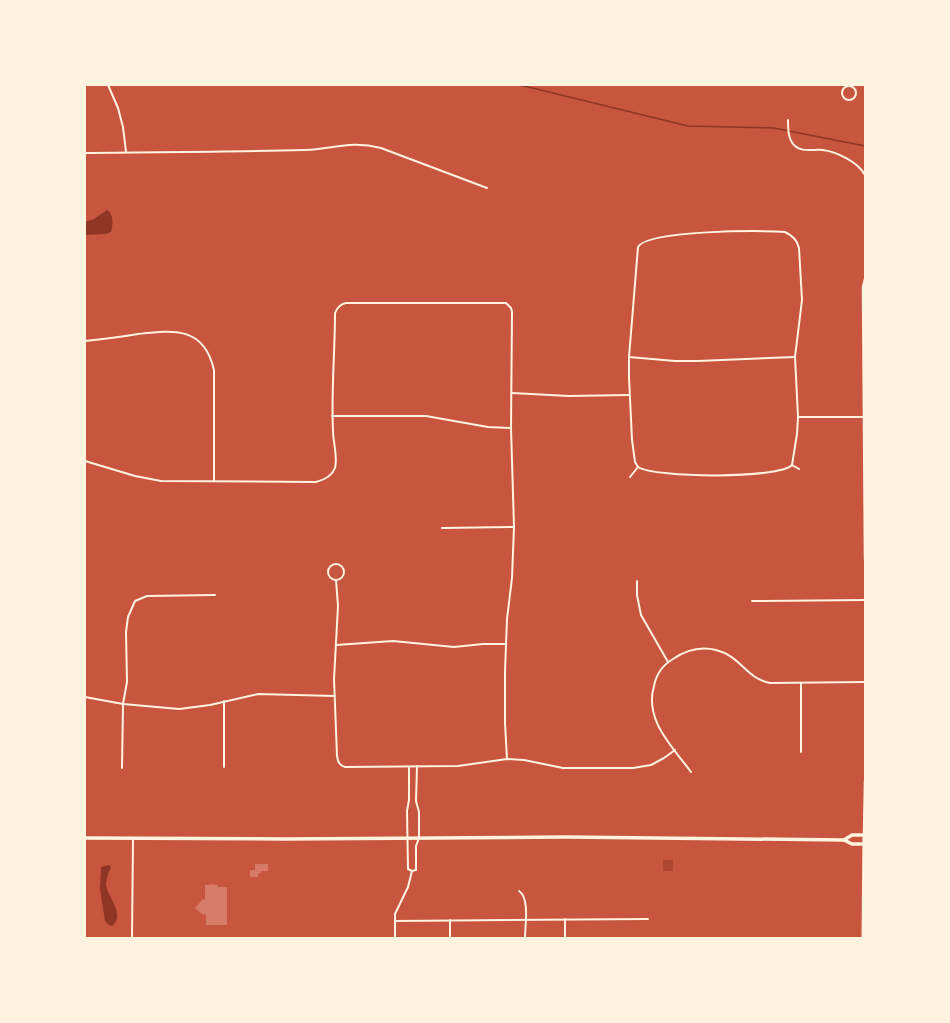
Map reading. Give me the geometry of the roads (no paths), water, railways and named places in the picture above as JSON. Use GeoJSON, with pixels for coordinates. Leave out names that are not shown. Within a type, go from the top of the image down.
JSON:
{"type":"FeatureCollection","features":[{"type":"Feature","properties":{"kind":"main road"},"geometry":{"type":"LineString","coordinates":[[844,840],[852,835],[864,835],[863,938]]}},
{"type":"Feature","properties":{"kind":"main road"},"geometry":{"type":"LineString","coordinates":[[85,838],[582,837],[844,840],[852,844],[864,844]]}},
{"type":"Feature","properties":{"kind":"street"},"geometry":{"type":"LineString","coordinates":[[108,85],[118,108],[123,126],[126,152]]}},
{"type":"Feature","properties":{"kind":"street"},"geometry":{"type":"LineString","coordinates":[[850,86],[855,90],[856,94],[852,99],[848,100],[843,95],[843,91],[846,87],[850,86]]}},
{"type":"Feature","properties":{"kind":"street"},"geometry":{"type":"LineString","coordinates":[[788,120],[789,135],[793,144],[798,148],[829,151],[856,164],[865,175]]}},
{"type":"Feature","properties":{"kind":"street"},"geometry":{"type":"LineString","coordinates":[[85,153],[310,150],[342,145],[364,144],[381,148],[487,188]]}},
{"type":"Feature","properties":{"kind":"street"},"geometry":{"type":"LineString","coordinates":[[779,232],[790,235],[798,243],[802,289],[795,356],[798,417],[792,465],[781,470],[722,476],[659,473],[638,468],[635,462],[632,440],[629,357],[638,250],[640,244],[645,241],[696,233],[779,232]]}},
{"type":"Feature","properties":{"kind":"street"},"geometry":{"type":"LineString","coordinates":[[865,279],[863,287],[865,559]]}},
{"type":"Feature","properties":{"kind":"street"},"geometry":{"type":"LineString","coordinates":[[85,462],[151,480],[171,482],[316,482],[326,479],[332,473],[335,467],[336,459],[332,416],[335,313],[338,307],[346,303],[506,303],[511,308],[512,312],[511,428],[514,527],[512,578],[506,644],[505,723],[507,759]]}},
{"type":"Feature","properties":{"kind":"street"},"geometry":{"type":"LineString","coordinates":[[85,341],[169,331],[180,332],[195,339],[204,347],[209,354],[214,370],[214,482]]}},
{"type":"Feature","properties":{"kind":"street"},"geometry":{"type":"LineString","coordinates":[[629,357],[675,361],[698,361],[795,356]]}},
{"type":"Feature","properties":{"kind":"street"},"geometry":{"type":"LineString","coordinates":[[512,393],[569,396],[630,395]]}},
{"type":"Feature","properties":{"kind":"street"},"geometry":{"type":"LineString","coordinates":[[332,416],[426,416],[488,427],[511,428]]}},
{"type":"Feature","properties":{"kind":"street"},"geometry":{"type":"LineString","coordinates":[[798,417],[863,417]]}},
{"type":"Feature","properties":{"kind":"street"},"geometry":{"type":"LineString","coordinates":[[792,465],[799,469]]}},
{"type":"Feature","properties":{"kind":"street"},"geometry":{"type":"LineString","coordinates":[[630,476],[638,468]]}},
{"type":"Feature","properties":{"kind":"street"},"geometry":{"type":"LineString","coordinates":[[442,528],[514,527]]}},
{"type":"Feature","properties":{"kind":"street"},"geometry":{"type":"LineString","coordinates":[[335,564],[340,565],[344,571],[342,576],[336,580],[331,578],[328,574],[330,566],[335,564]]}},
{"type":"Feature","properties":{"kind":"street"},"geometry":{"type":"LineString","coordinates":[[336,580],[338,608],[334,662],[337,756],[340,764],[345,767],[458,766],[507,759],[524,760],[563,768],[633,768],[651,765],[675,750]]}},
{"type":"Feature","properties":{"kind":"street"},"geometry":{"type":"LineString","coordinates":[[637,581],[637,595],[641,615],[668,662]]}},
{"type":"Feature","properties":{"kind":"street"},"geometry":{"type":"LineString","coordinates":[[122,768],[123,704],[126,682],[126,632],[128,617],[135,601],[147,596],[215,595]]}},
{"type":"Feature","properties":{"kind":"street"},"geometry":{"type":"LineString","coordinates":[[752,601],[865,600]]}},
{"type":"Feature","properties":{"kind":"street"},"geometry":{"type":"LineString","coordinates":[[336,645],[393,641],[454,647],[482,644],[506,644]]}},
{"type":"Feature","properties":{"kind":"street"},"geometry":{"type":"LineString","coordinates":[[691,772],[655,722],[651,706],[654,682],[663,667],[682,653],[692,649],[706,648],[717,650],[737,660],[760,681],[770,683],[865,682]]}},
{"type":"Feature","properties":{"kind":"street"},"geometry":{"type":"LineString","coordinates":[[801,683],[801,752]]}},
{"type":"Feature","properties":{"kind":"street"},"geometry":{"type":"LineString","coordinates":[[85,697],[123,704],[179,709],[210,705],[258,694],[335,696]]}},
{"type":"Feature","properties":{"kind":"street"},"geometry":{"type":"LineString","coordinates":[[224,702],[224,767]]}},
{"type":"Feature","properties":{"kind":"street"},"geometry":{"type":"LineString","coordinates":[[409,766],[409,800],[407,811],[408,869],[412,871]]}},
{"type":"Feature","properties":{"kind":"street"},"geometry":{"type":"LineString","coordinates":[[395,938],[396,914],[408,887],[412,871],[416,870],[416,846],[419,838],[419,812],[416,801],[417,766]]}},
{"type":"Feature","properties":{"kind":"street"},"geometry":{"type":"LineString","coordinates":[[864,835],[865,781]]}},
{"type":"Feature","properties":{"kind":"street"},"geometry":{"type":"LineString","coordinates":[[132,938],[133,838]]}},
{"type":"Feature","properties":{"kind":"street"},"geometry":{"type":"LineString","coordinates":[[519,891],[523,894],[526,901],[525,938]]}},
{"type":"Feature","properties":{"kind":"street"},"geometry":{"type":"LineString","coordinates":[[565,919],[565,938]]}},
{"type":"Feature","properties":{"kind":"street"},"geometry":{"type":"LineString","coordinates":[[395,921],[648,919]]}},
{"type":"Feature","properties":{"kind":"street"},"geometry":{"type":"LineString","coordinates":[[450,920],[450,938]]}},
{"type":"Feature","properties":{"kind":"waterway"},"geometry":{"type":"LineString","coordinates":[[520,85],[688,126],[774,128],[865,146]]}}]}
